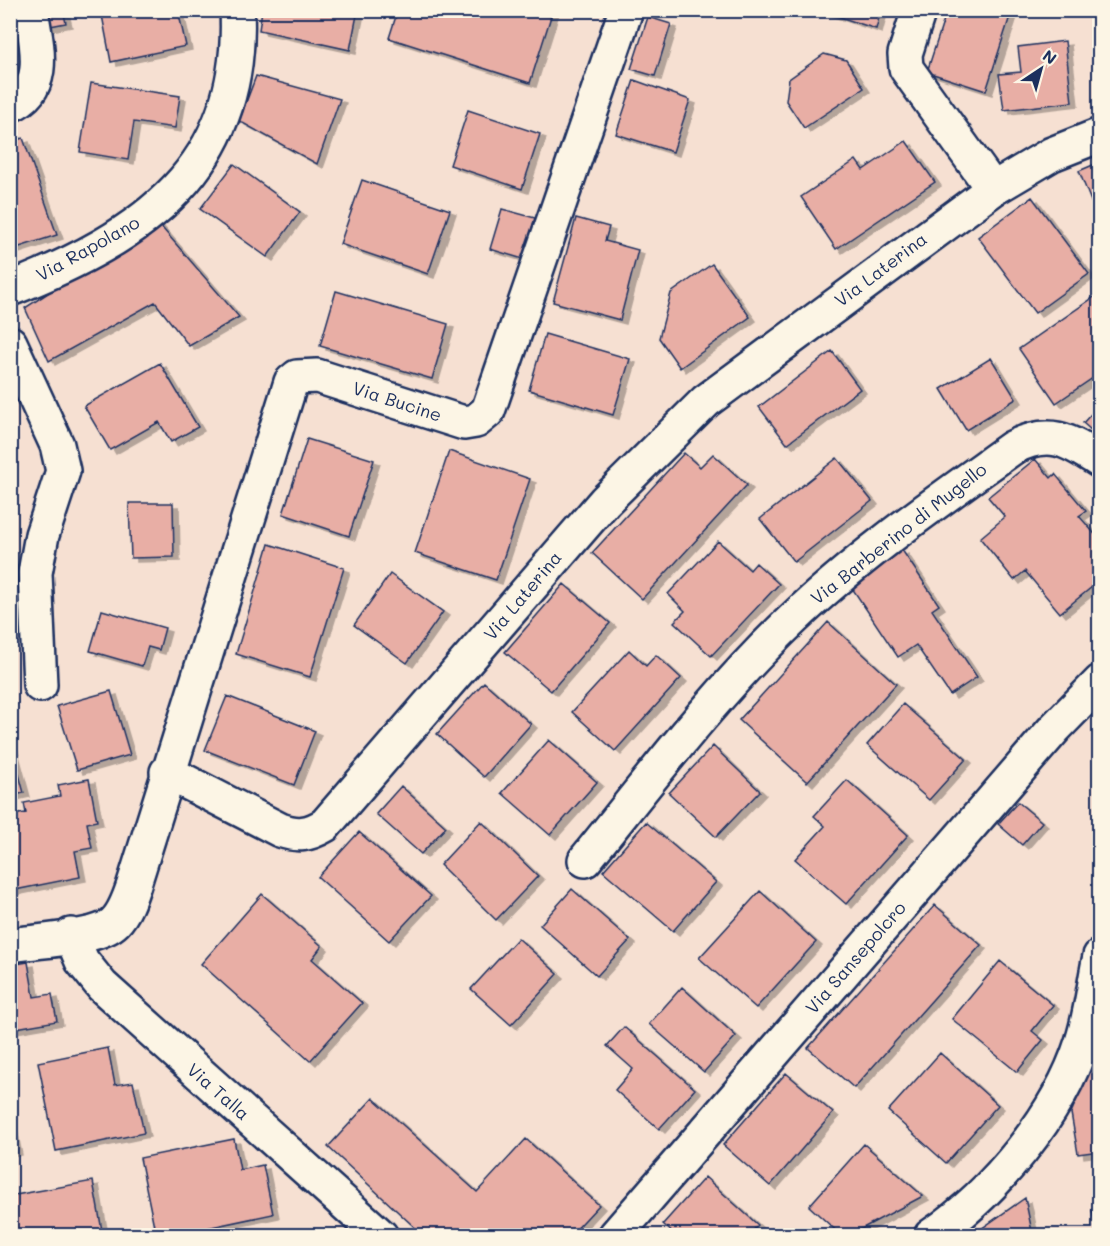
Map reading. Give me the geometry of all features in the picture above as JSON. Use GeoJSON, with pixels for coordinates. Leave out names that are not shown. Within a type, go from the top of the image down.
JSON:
{"type":"FeatureCollection","features":[{"type":"Feature","properties":{"kind":"street","name":"Via Rapolano"},"geometry":{"type":"LineString","coordinates":[[10,290],[105,244],[156,210],[183,182],[209,148],[230,96],[237,63],[237,10]]}},
{"type":"Feature","properties":{"kind":"street","name":"Via Bucine"},"geometry":{"type":"LineString","coordinates":[[167,772],[291,382],[297,376],[317,376],[464,423],[476,421],[488,411],[626,10]]}},
{"type":"Feature","properties":{"kind":"street"},"geometry":{"type":"LineString","coordinates":[[919,10],[905,54],[906,68],[993,189]]}},
{"type":"Feature","properties":{"kind":"street"},"geometry":{"type":"LineString","coordinates":[[10,105],[30,91],[39,66],[26,30]]}},
{"type":"Feature","properties":{"kind":"street","name":"Via Laterina"},"geometry":{"type":"LineString","coordinates":[[167,772],[280,830],[300,835],[311,833],[325,825],[559,553],[678,426],[706,401],[993,189],[1052,154],[1100,135]]}},
{"type":"Feature","properties":{"kind":"street"},"geometry":{"type":"LineString","coordinates":[[10,343],[57,445],[63,471],[42,535],[35,573],[40,685]]}},
{"type":"Feature","properties":{"kind":"street","name":"Via Barberino di Mugello"},"geometry":{"type":"LineString","coordinates":[[585,860],[725,688],[812,601],[874,549],[1012,448],[1035,438],[1050,437],[1067,442],[1100,461]]}},
{"type":"Feature","properties":{"kind":"street","name":"Via Sansepolcro"},"geometry":{"type":"LineString","coordinates":[[615,1236],[1048,737],[1100,682]]}},
{"type":"Feature","properties":{"kind":"street"},"geometry":{"type":"LineString","coordinates":[[10,945],[102,930],[117,920],[134,884],[167,772]]}},
{"type":"Feature","properties":{"kind":"street","name":"Via Talla"},"geometry":{"type":"LineString","coordinates":[[71,935],[82,961],[108,992],[381,1236]]}},
{"type":"Feature","properties":{"kind":"street"},"geometry":{"type":"LineString","coordinates":[[931,1236],[1001,1174],[1047,1115],[1082,1042],[1100,956]]}},
{"type":"Feature","properties":{"kind":"building"},"geometry":{"type":"Polygon","coordinates":[[[42,10],[63,10],[66,23],[45,27],[42,10]]]}},
{"type":"Feature","properties":{"kind":"building"},"geometry":{"type":"Polygon","coordinates":[[[101,10],[178,10],[186,46],[111,62],[101,10]]]}},
{"type":"Feature","properties":{"kind":"building"},"geometry":{"type":"Polygon","coordinates":[[[262,10],[358,10],[350,50],[259,30],[262,10]]]}},
{"type":"Feature","properties":{"kind":"building"},"geometry":{"type":"Polygon","coordinates":[[[398,10],[553,10],[530,83],[389,38],[398,10]]]}},
{"type":"Feature","properties":{"kind":"building"},"geometry":{"type":"Polygon","coordinates":[[[819,10],[881,10],[876,29],[819,10]]]}},
{"type":"Feature","properties":{"kind":"building"},"geometry":{"type":"Polygon","coordinates":[[[947,10],[1012,10],[986,91],[927,72],[947,10]]]}},
{"type":"Feature","properties":{"kind":"building"},"geometry":{"type":"Polygon","coordinates":[[[648,17],[671,24],[655,76],[631,69],[648,17]]]}},
{"type":"Feature","properties":{"kind":"building"},"geometry":{"type":"Polygon","coordinates":[[[1065,41],[1072,102],[1004,110],[999,74],[1021,72],[1018,47],[1065,41]]]}},
{"type":"Feature","properties":{"kind":"building"},"geometry":{"type":"Polygon","coordinates":[[[824,54],[846,60],[864,88],[804,128],[786,101],[789,79],[824,54]]]}},
{"type":"Feature","properties":{"kind":"building"},"geometry":{"type":"Polygon","coordinates":[[[256,76],[340,99],[317,164],[239,121],[256,76]]]}},
{"type":"Feature","properties":{"kind":"building"},"geometry":{"type":"Polygon","coordinates":[[[634,80],[690,100],[673,152],[616,134],[634,80]]]}},
{"type":"Feature","properties":{"kind":"building"},"geometry":{"type":"Polygon","coordinates":[[[91,83],[180,96],[175,128],[134,122],[128,160],[80,152],[91,83]]]}},
{"type":"Feature","properties":{"kind":"building"},"geometry":{"type":"Polygon","coordinates":[[[468,110],[540,134],[522,189],[450,165],[468,110]]]}},
{"type":"Feature","properties":{"kind":"building"},"geometry":{"type":"Polygon","coordinates":[[[23,138],[57,235],[10,250],[10,142],[23,138]]]}},
{"type":"Feature","properties":{"kind":"building"},"geometry":{"type":"Polygon","coordinates":[[[906,141],[935,182],[836,249],[801,197],[856,160],[863,170],[906,141]]]}},
{"type":"Feature","properties":{"kind":"building"},"geometry":{"type":"Polygon","coordinates":[[[1100,162],[1100,224],[1079,171],[1100,162]]]}},
{"type":"Feature","properties":{"kind":"building"},"geometry":{"type":"Polygon","coordinates":[[[234,164],[300,212],[267,257],[200,209],[234,164]]]}},
{"type":"Feature","properties":{"kind":"building"},"geometry":{"type":"Polygon","coordinates":[[[362,180],[450,210],[428,274],[340,244],[362,180]]]}},
{"type":"Feature","properties":{"kind":"building"},"geometry":{"type":"Polygon","coordinates":[[[1032,197],[1089,274],[1035,313],[978,237],[1032,197]]]}},
{"type":"Feature","properties":{"kind":"building"},"geometry":{"type":"Polygon","coordinates":[[[502,209],[535,218],[523,259],[490,249],[502,209]]]}},
{"type":"Feature","properties":{"kind":"building"},"geometry":{"type":"Polygon","coordinates":[[[576,218],[609,227],[605,241],[638,250],[620,320],[553,302],[576,218]]]}},
{"type":"Feature","properties":{"kind":"building"},"geometry":{"type":"Polygon","coordinates":[[[157,222],[239,317],[189,346],[155,302],[49,361],[25,308],[157,222]]]}},
{"type":"Feature","properties":{"kind":"building"},"geometry":{"type":"Polygon","coordinates":[[[712,264],[750,317],[680,368],[659,338],[671,293],[712,264]]]}},
{"type":"Feature","properties":{"kind":"building"},"geometry":{"type":"Polygon","coordinates":[[[336,291],[448,324],[432,379],[320,346],[336,291]]]}},
{"type":"Feature","properties":{"kind":"building"},"geometry":{"type":"Polygon","coordinates":[[[1100,293],[1100,373],[1056,403],[1019,349],[1100,293]]]}},
{"type":"Feature","properties":{"kind":"building"},"geometry":{"type":"Polygon","coordinates":[[[545,334],[630,359],[613,415],[529,390],[545,334]]]}},
{"type":"Feature","properties":{"kind":"building"},"geometry":{"type":"Polygon","coordinates":[[[832,351],[860,389],[787,444],[759,407],[832,351]]]}},
{"type":"Feature","properties":{"kind":"building"},"geometry":{"type":"Polygon","coordinates":[[[991,358],[1016,399],[966,430],[941,389],[991,358]]]}},
{"type":"Feature","properties":{"kind":"building"},"geometry":{"type":"Polygon","coordinates":[[[160,363],[198,427],[171,442],[159,422],[110,450],[84,406],[160,363]]]}},
{"type":"Feature","properties":{"kind":"building"},"geometry":{"type":"Polygon","coordinates":[[[1100,404],[1100,438],[1083,423],[1100,404]]]}},
{"type":"Feature","properties":{"kind":"building"},"geometry":{"type":"Polygon","coordinates":[[[307,439],[374,460],[349,536],[283,514],[307,439]]]}},
{"type":"Feature","properties":{"kind":"building"},"geometry":{"type":"Polygon","coordinates":[[[449,451],[530,479],[496,580],[415,553],[449,451]]]}},
{"type":"Feature","properties":{"kind":"building"},"geometry":{"type":"Polygon","coordinates":[[[684,453],[700,467],[713,454],[747,485],[642,599],[592,553],[684,453]]]}},
{"type":"Feature","properties":{"kind":"building"},"geometry":{"type":"Polygon","coordinates":[[[837,458],[872,501],[794,562],[760,519],[837,458]]]}},
{"type":"Feature","properties":{"kind":"building"},"geometry":{"type":"Polygon","coordinates":[[[1035,459],[1051,478],[1055,474],[1086,511],[1079,516],[1100,540],[1100,595],[1092,587],[1060,613],[1025,571],[1014,580],[980,538],[1005,517],[988,497],[1035,459]]]}},
{"type":"Feature","properties":{"kind":"building"},"geometry":{"type":"Polygon","coordinates":[[[129,503],[173,503],[174,557],[131,558],[129,503]]]}},
{"type":"Feature","properties":{"kind":"building"},"geometry":{"type":"Polygon","coordinates":[[[718,541],[750,570],[756,563],[779,584],[711,656],[674,622],[685,611],[668,594],[718,541]]]}},
{"type":"Feature","properties":{"kind":"building"},"geometry":{"type":"Polygon","coordinates":[[[269,544],[344,568],[310,677],[236,654],[269,544]]]}},
{"type":"Feature","properties":{"kind":"building"},"geometry":{"type":"Polygon","coordinates":[[[902,550],[939,605],[932,610],[977,677],[950,695],[916,645],[898,657],[850,585],[902,550]]]}},
{"type":"Feature","properties":{"kind":"building"},"geometry":{"type":"Polygon","coordinates":[[[390,574],[443,612],[407,663],[354,625],[390,574]]]}},
{"type":"Feature","properties":{"kind":"building"},"geometry":{"type":"Polygon","coordinates":[[[564,584],[610,623],[551,691],[505,652],[564,584]]]}},
{"type":"Feature","properties":{"kind":"building"},"geometry":{"type":"Polygon","coordinates":[[[102,610],[165,628],[159,650],[148,647],[142,666],[90,651],[102,610]]]}},
{"type":"Feature","properties":{"kind":"building"},"geometry":{"type":"Polygon","coordinates":[[[828,622],[896,684],[807,782],[739,720],[828,622]]]}},
{"type":"Feature","properties":{"kind":"building"},"geometry":{"type":"Polygon","coordinates":[[[629,650],[646,666],[656,655],[681,678],[615,751],[572,712],[629,650]]]}},
{"type":"Feature","properties":{"kind":"building"},"geometry":{"type":"Polygon","coordinates":[[[484,682],[531,724],[484,777],[437,734],[484,682]]]}},
{"type":"Feature","properties":{"kind":"building"},"geometry":{"type":"Polygon","coordinates":[[[111,691],[130,755],[77,770],[57,706],[111,691]]]}},
{"type":"Feature","properties":{"kind":"building"},"geometry":{"type":"Polygon","coordinates":[[[227,696],[315,731],[294,785],[205,750],[227,696]]]}},
{"type":"Feature","properties":{"kind":"building"},"geometry":{"type":"Polygon","coordinates":[[[903,704],[966,759],[929,800],[867,745],[903,704]]]}},
{"type":"Feature","properties":{"kind":"building"},"geometry":{"type":"Polygon","coordinates":[[[549,740],[597,782],[550,835],[502,793],[549,740]]]}},
{"type":"Feature","properties":{"kind":"building"},"geometry":{"type":"Polygon","coordinates":[[[10,741],[24,793],[10,796],[10,741]]]}},
{"type":"Feature","properties":{"kind":"building"},"geometry":{"type":"Polygon","coordinates":[[[713,746],[760,791],[716,837],[669,793],[713,746]]]}},
{"type":"Feature","properties":{"kind":"building"},"geometry":{"type":"Polygon","coordinates":[[[89,779],[97,821],[87,823],[92,848],[75,851],[80,877],[10,891],[11,815],[26,813],[24,803],[60,796],[58,785],[89,779]]]}},
{"type":"Feature","properties":{"kind":"building"},"geometry":{"type":"Polygon","coordinates":[[[847,780],[908,835],[846,904],[795,859],[825,826],[814,816],[847,780]]]}},
{"type":"Feature","properties":{"kind":"building"},"geometry":{"type":"Polygon","coordinates":[[[401,786],[446,827],[421,854],[376,814],[401,786]]]}},
{"type":"Feature","properties":{"kind":"building"},"geometry":{"type":"Polygon","coordinates":[[[1018,802],[1042,822],[1022,845],[998,824],[1018,802]]]}},
{"type":"Feature","properties":{"kind":"building"},"geometry":{"type":"Polygon","coordinates":[[[481,821],[538,876],[496,920],[440,865],[481,821]]]}},
{"type":"Feature","properties":{"kind":"building"},"geometry":{"type":"Polygon","coordinates":[[[646,822],[716,882],[673,931],[603,871],[646,822]]]}},
{"type":"Feature","properties":{"kind":"building"},"geometry":{"type":"Polygon","coordinates":[[[359,832],[431,896],[389,941],[318,877],[359,832]]]}},
{"type":"Feature","properties":{"kind":"building"},"geometry":{"type":"Polygon","coordinates":[[[572,889],[630,940],[597,976],[540,925],[572,889]]]}},
{"type":"Feature","properties":{"kind":"building"},"geometry":{"type":"Polygon","coordinates":[[[760,891],[816,942],[756,1008],[699,958],[760,891]]]}},
{"type":"Feature","properties":{"kind":"building"},"geometry":{"type":"Polygon","coordinates":[[[262,894],[322,946],[312,959],[362,1003],[310,1061],[201,964],[262,894]]]}},
{"type":"Feature","properties":{"kind":"building"},"geometry":{"type":"Polygon","coordinates":[[[935,905],[981,945],[854,1088],[808,1048],[935,905]]]}},
{"type":"Feature","properties":{"kind":"building"},"geometry":{"type":"Polygon","coordinates":[[[518,938],[558,974],[511,1025],[471,989],[518,938]]]}},
{"type":"Feature","properties":{"kind":"building"},"geometry":{"type":"Polygon","coordinates":[[[1000,961],[1053,1005],[1032,1031],[1043,1040],[1017,1072],[952,1019],[1000,961]]]}},
{"type":"Feature","properties":{"kind":"building"},"geometry":{"type":"Polygon","coordinates":[[[28,962],[34,997],[52,994],[57,1021],[10,1029],[10,965],[28,962]]]}},
{"type":"Feature","properties":{"kind":"building"},"geometry":{"type":"Polygon","coordinates":[[[682,987],[736,1036],[704,1072],[649,1024],[682,987]]]}},
{"type":"Feature","properties":{"kind":"building"},"geometry":{"type":"Polygon","coordinates":[[[624,1027],[695,1089],[659,1129],[615,1090],[633,1069],[607,1046],[624,1027]]]}},
{"type":"Feature","properties":{"kind":"building"},"geometry":{"type":"Polygon","coordinates":[[[1100,1045],[1100,1151],[1078,1154],[1071,1113],[1100,1045]]]}},
{"type":"Feature","properties":{"kind":"building"},"geometry":{"type":"Polygon","coordinates":[[[108,1048],[115,1085],[133,1082],[144,1133],[56,1151],[38,1062],[108,1048]]]}},
{"type":"Feature","properties":{"kind":"building"},"geometry":{"type":"Polygon","coordinates":[[[940,1053],[998,1105],[946,1163],[888,1111],[940,1053]]]}},
{"type":"Feature","properties":{"kind":"building"},"geometry":{"type":"Polygon","coordinates":[[[786,1073],[833,1113],[770,1186],[723,1145],[786,1073]]]}},
{"type":"Feature","properties":{"kind":"building"},"geometry":{"type":"Polygon","coordinates":[[[373,1098],[477,1192],[526,1139],[599,1205],[570,1236],[424,1236],[328,1147],[373,1098]]]}},
{"type":"Feature","properties":{"kind":"building"},"geometry":{"type":"Polygon","coordinates":[[[10,1121],[16,1151],[10,1152],[10,1121]]]}},
{"type":"Feature","properties":{"kind":"building"},"geometry":{"type":"Polygon","coordinates":[[[234,1139],[240,1170],[263,1165],[273,1214],[169,1236],[156,1236],[140,1158],[234,1139]]]}},
{"type":"Feature","properties":{"kind":"building"},"geometry":{"type":"Polygon","coordinates":[[[864,1144],[923,1196],[848,1236],[842,1236],[809,1206],[864,1144]]]}},
{"type":"Feature","properties":{"kind":"building"},"geometry":{"type":"Polygon","coordinates":[[[705,1177],[758,1225],[748,1236],[676,1236],[663,1224],[705,1177]]]}},
{"type":"Feature","properties":{"kind":"building"},"geometry":{"type":"Polygon","coordinates":[[[93,1181],[103,1236],[10,1236],[10,1196],[93,1181]]]}},
{"type":"Feature","properties":{"kind":"building"},"geometry":{"type":"Polygon","coordinates":[[[1025,1198],[1033,1236],[971,1236],[1025,1198]]]}},
{"type":"Feature","properties":{"kind":"building"},"geometry":{"type":"Polygon","coordinates":[[[1100,1208],[1100,1236],[1097,1236],[1092,1210],[1100,1208]]]}}]}
